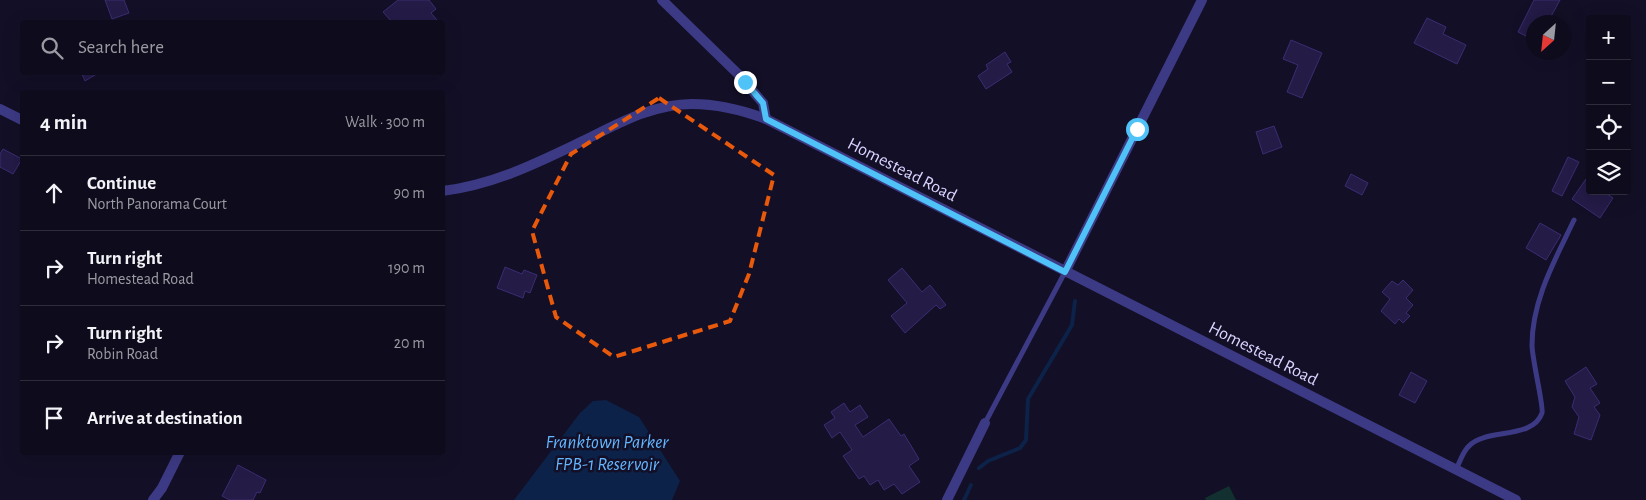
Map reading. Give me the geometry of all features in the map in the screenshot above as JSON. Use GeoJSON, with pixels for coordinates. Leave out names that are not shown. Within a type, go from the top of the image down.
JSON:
{"type":"FeatureCollection","features":[{"type":"Feature","properties":{"kind":"street"},"geometry":{"type":"LineString","coordinates":[[662,0],[737,74],[763,103],[766,119]]}},
{"type":"Feature","properties":{"kind":"street"},"geometry":{"type":"LineString","coordinates":[[1065,272],[1202,0]]}},
{"type":"Feature","properties":{"kind":"street","name":"Homestead Road"},"geometry":{"type":"LineString","coordinates":[[445,190],[476,185],[517,172],[625,120],[654,109],[691,104],[732,108],[766,119],[1516,500]]}},
{"type":"Feature","properties":{"kind":"street"},"geometry":{"type":"LineString","coordinates":[[0,109],[20,119]]}},
{"type":"Feature","properties":{"kind":"street"},"geometry":{"type":"LineString","coordinates":[[947,500],[985,422]]}},
{"type":"Feature","properties":{"kind":"street"},"geometry":{"type":"LineString","coordinates":[[153,500],[166,482],[179,455]]}},
{"type":"Feature","properties":{"kind":"lane"},"geometry":{"type":"LineString","coordinates":[[1456,470],[1469,445],[1480,440],[1530,427],[1539,420],[1543,411],[1533,367],[1533,324],[1543,286],[1574,220]]}},
{"type":"Feature","properties":{"kind":"lane"},"geometry":{"type":"LineString","coordinates":[[985,422],[1065,272]]}},
{"type":"Feature","properties":{"kind":"highlighted area"},"geometry":{"type":"Polygon","coordinates":[[[659,98],[774,175],[749,274],[730,321],[614,357],[556,317],[532,231],[571,154],[659,98]]]}},
{"type":"Feature","properties":{"kind":"green space"},"geometry":{"type":"Polygon","coordinates":[[[1229,486],[1236,500],[1206,500],[1205,498],[1229,486]]]}},
{"type":"Feature","properties":{"kind":"water","name":"Franktown Parker FPB-1 Reservoir"},"geometry":{"type":"Polygon","coordinates":[[[606,400],[639,417],[680,481],[672,500],[514,500],[580,413],[593,401],[606,400]]]}},
{"type":"Feature","properties":{"kind":"building"},"geometry":{"type":"Polygon","coordinates":[[[105,0],[124,0],[129,13],[112,19],[105,0]]]}},
{"type":"Feature","properties":{"kind":"building"},"geometry":{"type":"Polygon","coordinates":[[[398,0],[429,0],[436,9],[431,13],[437,20],[390,20],[383,12],[398,0]]]}},
{"type":"Feature","properties":{"kind":"building"},"geometry":{"type":"Polygon","coordinates":[[[1534,0],[1560,0],[1552,15],[1526,15],[1534,0]]]}},
{"type":"Feature","properties":{"kind":"building"},"geometry":{"type":"Polygon","coordinates":[[[1526,16],[1526,36],[1518,32],[1526,16]]]}},
{"type":"Feature","properties":{"kind":"building"},"geometry":{"type":"Polygon","coordinates":[[[1427,18],[1446,27],[1443,34],[1466,45],[1457,64],[1414,43],[1427,18]]]}},
{"type":"Feature","properties":{"kind":"building"},"geometry":{"type":"Polygon","coordinates":[[[1291,40],[1322,53],[1302,98],[1287,92],[1298,65],[1283,59],[1291,40]]]}},
{"type":"Feature","properties":{"kind":"building"},"geometry":{"type":"Polygon","coordinates":[[[1005,52],[1011,62],[1007,64],[1012,72],[986,89],[978,76],[988,69],[986,65],[1005,52]]]}},
{"type":"Feature","properties":{"kind":"building"},"geometry":{"type":"Polygon","coordinates":[[[82,75],[95,75],[85,81],[82,75]]]}},
{"type":"Feature","properties":{"kind":"building"},"geometry":{"type":"Polygon","coordinates":[[[1274,126],[1282,147],[1263,154],[1256,132],[1274,126]]]}},
{"type":"Feature","properties":{"kind":"building"},"geometry":{"type":"Polygon","coordinates":[[[3,149],[20,158],[20,162],[13,174],[0,167],[0,154],[3,149]]]}},
{"type":"Feature","properties":{"kind":"building"},"geometry":{"type":"Polygon","coordinates":[[[1568,157],[1579,162],[1562,196],[1552,191],[1568,157]]]}},
{"type":"Feature","properties":{"kind":"building"},"geometry":{"type":"Polygon","coordinates":[[[1351,174],[1368,183],[1362,195],[1345,186],[1351,174]]]}},
{"type":"Feature","properties":{"kind":"building"},"geometry":{"type":"Polygon","coordinates":[[[1586,179],[1586,195],[1609,195],[1613,198],[1600,218],[1572,199],[1586,179]]]}},
{"type":"Feature","properties":{"kind":"building"},"geometry":{"type":"Polygon","coordinates":[[[1540,223],[1561,235],[1546,260],[1526,248],[1540,223]]]}},
{"type":"Feature","properties":{"kind":"building"},"geometry":{"type":"Polygon","coordinates":[[[505,267],[522,274],[524,270],[537,275],[530,293],[525,291],[523,298],[497,288],[505,267]]]}},
{"type":"Feature","properties":{"kind":"building"},"geometry":{"type":"Polygon","coordinates":[[[902,268],[922,292],[930,285],[946,305],[940,309],[936,305],[905,333],[891,316],[907,303],[888,280],[902,268]]]}},
{"type":"Feature","properties":{"kind":"building"},"geometry":{"type":"Polygon","coordinates":[[[1403,280],[1413,290],[1406,298],[1413,305],[1406,313],[1410,316],[1403,323],[1399,319],[1395,324],[1381,311],[1390,299],[1382,292],[1392,281],[1398,285],[1403,280]]]}},
{"type":"Feature","properties":{"kind":"building"},"geometry":{"type":"Polygon","coordinates":[[[1586,367],[1597,384],[1590,388],[1600,403],[1594,407],[1600,415],[1591,440],[1574,434],[1579,417],[1572,407],[1575,397],[1565,381],[1586,367]]]}},
{"type":"Feature","properties":{"kind":"building"},"geometry":{"type":"Polygon","coordinates":[[[1411,372],[1427,381],[1415,403],[1399,395],[1411,372]]]}},
{"type":"Feature","properties":{"kind":"building"},"geometry":{"type":"Polygon","coordinates":[[[844,403],[850,412],[860,405],[868,417],[855,425],[863,437],[889,419],[901,436],[904,434],[919,459],[909,466],[920,482],[902,494],[894,484],[884,490],[878,480],[870,485],[864,476],[859,479],[843,456],[852,450],[840,432],[832,438],[824,425],[835,418],[831,412],[844,403]]]}},
{"type":"Feature","properties":{"kind":"building"},"geometry":{"type":"Polygon","coordinates":[[[238,465],[266,480],[260,493],[257,492],[253,500],[230,500],[222,496],[238,465]]]}},
{"type":"Feature","properties":{"kind":"waterway"},"geometry":{"type":"LineString","coordinates":[[979,468],[988,461],[1020,448],[1026,440],[1028,399],[1072,325],[1075,301]]}},
{"type":"Feature","properties":{"kind":"waterway"},"geometry":{"type":"LineString","coordinates":[[964,500],[971,485]]}},
{"type":"Feature","properties":{"kind":"route"},"geometry":{"type":"LineString","coordinates":[[745,82],[763,103],[766,119],[1065,272],[1137,129]]}}]}
